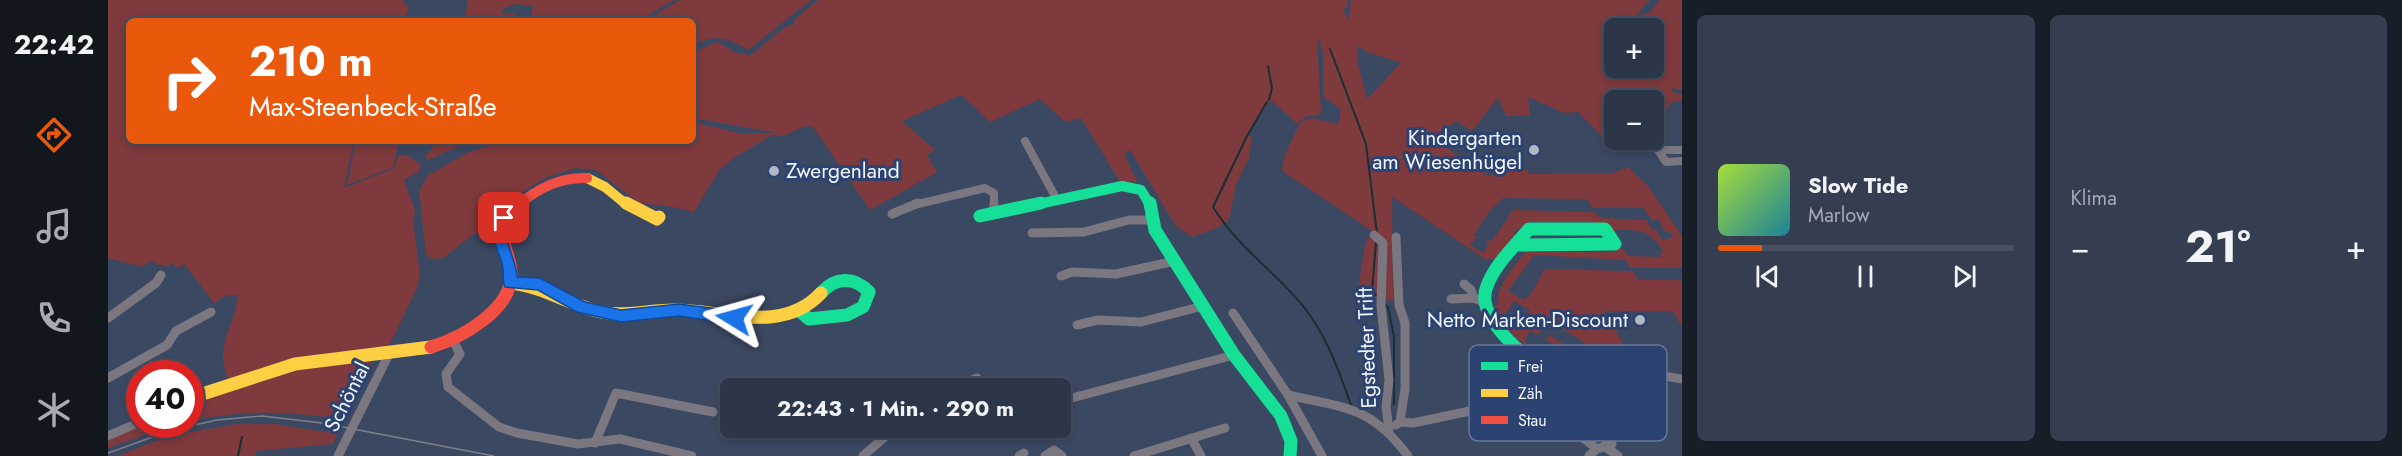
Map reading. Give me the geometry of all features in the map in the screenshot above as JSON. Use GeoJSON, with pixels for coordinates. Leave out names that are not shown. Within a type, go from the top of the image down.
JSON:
{"type":"FeatureCollection","features":[{"type":"Feature","properties":{"kind":"street"},"geometry":{"type":"LineString","coordinates":[[1025,141],[1057,200]]}},
{"type":"Feature","properties":{"kind":"street"},"geometry":{"type":"LineString","coordinates":[[1682,150],[1658,150],[1666,162],[1682,161]]}},
{"type":"Feature","properties":{"kind":"street"},"geometry":{"type":"LineString","coordinates":[[204,393],[294,364],[331,357],[428,350],[454,342],[482,323],[510,283],[510,267],[498,237],[500,222],[513,208],[544,188],[567,178],[588,177],[599,182],[625,207],[645,217],[657,219],[658,217]]}},
{"type":"Feature","properties":{"kind":"street"},"geometry":{"type":"LineString","coordinates":[[980,216],[1122,186],[1137,188],[1149,198],[1151,220],[1203,306],[1234,355],[1260,386],[1287,427],[1291,441],[1290,456]]}},
{"type":"Feature","properties":{"kind":"street"},"geometry":{"type":"LineString","coordinates":[[892,214],[923,201],[985,188],[994,193],[994,214]]}},
{"type":"Feature","properties":{"kind":"street"},"geometry":{"type":"LineString","coordinates":[[1032,233],[1052,229],[1089,231],[1137,219],[1151,220]]}},
{"type":"Feature","properties":{"kind":"street"},"geometry":{"type":"LineString","coordinates":[[1451,299],[1479,301],[1484,297],[1496,274],[1517,245],[1529,229],[1605,229],[1615,244],[1517,245]]}},
{"type":"Feature","properties":{"kind":"street","name":"Egstedter Trift"},"geometry":{"type":"LineString","coordinates":[[1389,431],[1400,422],[1405,389],[1405,323],[1399,305],[1396,237]]}},
{"type":"Feature","properties":{"kind":"street","name":"Egstedter Trift"},"geometry":{"type":"LineString","coordinates":[[1378,239],[1381,305],[1389,380],[1386,406],[1389,431]]}},
{"type":"Feature","properties":{"kind":"street"},"geometry":{"type":"LineString","coordinates":[[1061,276],[1072,272],[1116,274],[1175,261]]}},
{"type":"Feature","properties":{"kind":"street"},"geometry":{"type":"LineString","coordinates":[[108,318],[156,283],[161,275]]}},
{"type":"Feature","properties":{"kind":"street"},"geometry":{"type":"LineString","coordinates":[[510,283],[540,284],[582,308],[627,317],[670,310],[734,318],[801,312],[816,304],[825,286],[833,282],[858,281],[869,292],[868,303],[863,309],[855,312],[809,319],[801,312]]}},
{"type":"Feature","properties":{"kind":"street"},"geometry":{"type":"LineString","coordinates":[[1464,284],[1471,290],[1495,325],[1517,345]]}},
{"type":"Feature","properties":{"kind":"street"},"geometry":{"type":"LineString","coordinates":[[1077,325],[1098,320],[1140,322],[1203,306]]}},
{"type":"Feature","properties":{"kind":"street"},"geometry":{"type":"LineString","coordinates":[[108,378],[167,345],[176,332],[211,312]]}},
{"type":"Feature","properties":{"kind":"street"},"geometry":{"type":"LineString","coordinates":[[1233,314],[1288,395],[1322,456]]}},
{"type":"Feature","properties":{"kind":"street"},"geometry":{"type":"LineString","coordinates":[[454,342],[460,354],[446,374],[448,387],[499,427],[551,441],[595,443],[620,439],[692,456]]}},
{"type":"Feature","properties":{"kind":"street","name":"Schöntal"},"geometry":{"type":"LineString","coordinates":[[338,456],[389,354]]}},
{"type":"Feature","properties":{"kind":"street"},"geometry":{"type":"LineString","coordinates":[[1071,398],[1234,355]]}},
{"type":"Feature","properties":{"kind":"street"},"geometry":{"type":"LineString","coordinates":[[1667,376],[1682,379]]}},
{"type":"Feature","properties":{"kind":"street"},"geometry":{"type":"LineString","coordinates":[[595,443],[616,393],[709,408]]}},
{"type":"Feature","properties":{"kind":"street"},"geometry":{"type":"LineString","coordinates":[[1288,395],[1353,411],[1389,431],[1408,456]]}},
{"type":"Feature","properties":{"kind":"street"},"geometry":{"type":"LineString","coordinates":[[1400,422],[1413,423],[1469,411]]}},
{"type":"Feature","properties":{"kind":"street"},"geometry":{"type":"LineString","coordinates":[[108,436],[126,428]]}},
{"type":"Feature","properties":{"kind":"street"},"geometry":{"type":"LineString","coordinates":[[1134,456],[1225,428]]}},
{"type":"Feature","properties":{"kind":"street"},"geometry":{"type":"LineString","coordinates":[[863,456],[884,438]]}},
{"type":"Feature","properties":{"kind":"street"},"geometry":{"type":"LineString","coordinates":[[1191,438],[1201,456]]}},
{"type":"Feature","properties":{"kind":"street"},"geometry":{"type":"LineString","coordinates":[[1600,449],[1618,456]]}},
{"type":"Feature","properties":{"kind":"street"},"geometry":{"type":"LineString","coordinates":[[1045,456],[1054,450],[1062,456]]}},
{"type":"Feature","properties":{"kind":"shaded area"},"geometry":{"type":"Polygon","coordinates":[[[108,0],[402,0],[409,8],[405,18],[126,18],[126,144],[353,144],[344,188],[395,168],[398,156],[408,155],[421,165],[418,172],[404,180],[415,210],[413,220],[420,275],[417,288],[390,344],[379,350],[228,380],[224,367],[224,346],[238,295],[227,295],[214,303],[184,264],[178,268],[172,263],[166,267],[150,261],[142,267],[108,258],[108,0]]]}},
{"type":"Feature","properties":{"kind":"shaded area"},"geometry":{"type":"Polygon","coordinates":[[[468,0],[674,0],[643,18],[531,18],[533,6],[516,4],[504,8],[501,13],[515,14],[517,18],[465,18],[468,0]]]}},
{"type":"Feature","properties":{"kind":"shaded area"},"geometry":{"type":"Polygon","coordinates":[[[680,0],[811,0],[748,50],[721,38],[708,39],[696,44],[696,18],[650,18],[680,0]]]}},
{"type":"Feature","properties":{"kind":"shaded area"},"geometry":{"type":"Polygon","coordinates":[[[818,0],[1347,0],[1348,4],[1343,11],[1349,19],[1351,0],[1649,0],[1636,16],[1649,13],[1660,0],[1682,0],[1682,90],[1673,88],[1671,91],[1682,95],[1682,100],[1672,101],[1664,112],[1664,90],[1604,90],[1604,138],[1578,112],[1564,113],[1528,97],[1530,115],[1506,116],[1498,98],[1472,131],[1457,121],[1431,137],[1488,176],[1512,170],[1527,170],[1529,174],[1613,173],[1628,167],[1648,186],[1682,236],[1682,268],[1631,268],[1625,260],[1534,255],[1508,291],[1523,300],[1530,295],[1545,269],[1633,271],[1639,280],[1678,280],[1682,281],[1682,328],[1673,311],[1604,311],[1624,345],[1582,345],[1584,342],[1541,316],[1538,319],[1528,313],[1530,310],[1514,301],[1504,316],[1520,326],[1526,317],[1541,331],[1538,335],[1530,331],[1524,341],[1530,345],[1525,345],[1504,324],[1494,306],[1498,305],[1503,283],[1525,252],[1616,252],[1613,246],[1623,249],[1628,256],[1661,257],[1659,253],[1664,252],[1644,232],[1615,230],[1616,234],[1614,234],[1591,222],[1527,222],[1529,226],[1518,229],[1514,233],[1517,235],[1500,259],[1487,258],[1488,261],[1392,197],[1393,302],[1387,299],[1371,298],[1358,290],[1365,245],[1368,238],[1373,236],[1372,231],[1282,171],[1287,152],[1300,123],[1311,118],[1338,124],[1341,110],[1323,96],[1323,53],[1317,34],[1321,112],[1318,116],[1307,116],[1297,124],[1271,100],[1246,136],[1252,136],[1249,158],[1236,185],[1229,220],[1217,228],[1192,237],[1176,226],[1130,150],[1124,154],[1137,181],[1121,184],[1081,118],[1065,122],[1040,99],[990,122],[961,95],[902,121],[935,150],[927,155],[937,172],[870,210],[813,127],[805,126],[783,136],[772,135],[734,158],[720,169],[694,212],[639,203],[596,170],[577,168],[547,177],[528,188],[500,210],[494,221],[468,238],[444,258],[432,259],[426,254],[419,192],[427,176],[469,152],[494,144],[696,144],[696,123],[738,133],[776,133],[696,119],[696,51],[718,42],[736,53],[751,55],[784,28],[795,23],[794,20],[818,0]],[[1358,46],[1358,64],[1367,99],[1401,63],[1367,52],[1358,46]],[[1503,198],[1488,213],[1474,235],[1479,238],[1476,238],[1470,245],[1483,253],[1489,245],[1485,241],[1493,240],[1513,210],[1595,212],[1600,218],[1646,220],[1653,230],[1658,230],[1657,233],[1663,240],[1673,237],[1670,232],[1665,232],[1659,220],[1652,220],[1643,208],[1593,208],[1587,200],[1503,198]]]}},
{"type":"Feature","properties":{"kind":"shaded area"},"geometry":{"type":"Polygon","coordinates":[[[398,144],[394,167],[347,185],[355,145],[398,144]]]}},
{"type":"Feature","properties":{"kind":"shaded area"},"geometry":{"type":"Polygon","coordinates":[[[436,144],[464,144],[428,160],[425,157],[436,144]]]}},
{"type":"Feature","properties":{"kind":"shaded area"},"geometry":{"type":"Polygon","coordinates":[[[1549,335],[1566,345],[1555,345],[1546,340],[1549,335]]]}},
{"type":"Feature","properties":{"kind":"shaded area"},"geometry":{"type":"Polygon","coordinates":[[[367,360],[373,366],[346,419],[250,413],[204,419],[204,398],[285,371],[367,360]]]}},
{"type":"Feature","properties":{"kind":"shaded area"},"geometry":{"type":"Polygon","coordinates":[[[237,424],[275,424],[337,434],[333,444],[255,451],[256,456],[117,456],[164,438],[204,438],[204,430],[237,424]]]}},
{"type":"Feature","properties":{"kind":"shaded area"},"geometry":{"type":"Polygon","coordinates":[[[126,433],[126,438],[137,438],[108,448],[108,441],[126,433]]]}},
{"type":"Feature","properties":{"kind":"waterway","name":"Egstedter Trift"},"geometry":{"type":"LineString","coordinates":[[1330,49],[1366,144],[1377,234]]}},
{"type":"Feature","properties":{"kind":"waterway"},"geometry":{"type":"LineString","coordinates":[[1268,66],[1272,88],[1269,100]]}},
{"type":"Feature","properties":{"kind":"waterway"},"geometry":{"type":"LineString","coordinates":[[1267,102],[1247,136],[1213,207],[1244,246],[1292,293],[1319,328],[1351,405]]}},
{"type":"Feature","properties":{"kind":"waterway","name":"Egstedter Trift"},"geometry":{"type":"LineString","coordinates":[[1376,242],[1372,291],[1376,295]]}},
{"type":"Feature","properties":{"kind":"waterway","name":"Egstedter Trift"},"geometry":{"type":"LineString","coordinates":[[1384,304],[1388,307],[1394,337],[1394,404]]}},
{"type":"Feature","properties":{"kind":"waterway"},"geometry":{"type":"LineString","coordinates":[[238,456],[242,437]]}},
{"type":"Feature","properties":{"kind":"tram line"},"geometry":{"type":"LineString","coordinates":[[108,453],[172,430],[217,420],[262,416],[322,423],[494,456]]}},
{"type":"Feature","properties":{"kind":"traffic: fast"},"geometry":{"type":"LineString","coordinates":[[980,216],[1122,186],[1141,190],[1149,200],[1155,230],[1234,355],[1281,416],[1291,441],[1290,456]]}},
{"type":"Feature","properties":{"kind":"traffic: fast"},"geometry":{"type":"LineString","coordinates":[[1515,345],[1493,321],[1484,298],[1485,290],[1495,271],[1529,229],[1605,229],[1615,244],[1517,245]]}},
{"type":"Feature","properties":{"kind":"traffic: fast"},"geometry":{"type":"LineString","coordinates":[[801,312],[809,319],[847,315],[863,307],[869,292],[864,286],[851,280],[845,280],[832,283],[821,293]]}},
{"type":"Feature","properties":{"kind":"traffic: slow"},"geometry":{"type":"LineString","coordinates":[[587,178],[605,187],[636,210],[657,219],[659,217]]}},
{"type":"Feature","properties":{"kind":"traffic: slow"},"geometry":{"type":"LineString","coordinates":[[510,283],[535,287],[589,309],[610,314],[674,310],[731,316],[774,317],[793,313],[809,306],[821,293]]}},
{"type":"Feature","properties":{"kind":"traffic: slow"},"geometry":{"type":"LineString","coordinates":[[204,393],[295,364],[431,347]]}},
{"type":"Feature","properties":{"kind":"traffic: jam"},"geometry":{"type":"LineString","coordinates":[[431,347],[443,344],[474,328],[498,304],[507,289],[511,272],[499,222],[538,190],[562,180],[587,178]]}},
{"type":"Feature","properties":{"kind":"place","name":"Kindergarten am Wiesenhügel"},"geometry":{"type":"Point","coordinates":[1534,150]}},
{"type":"Feature","properties":{"kind":"place","name":"Zwergenland"},"geometry":{"type":"Point","coordinates":[774,171]}},
{"type":"Feature","properties":{"kind":"place","name":"Netto Marken-Discount"},"geometry":{"type":"Point","coordinates":[1640,320]}},
{"type":"Feature","properties":{"kind":"route"},"geometry":{"type":"LineString","coordinates":[[504,218],[500,222],[498,237],[510,267],[510,283],[540,284],[582,308],[601,313],[627,317],[679,310],[734,318]]}}]}
